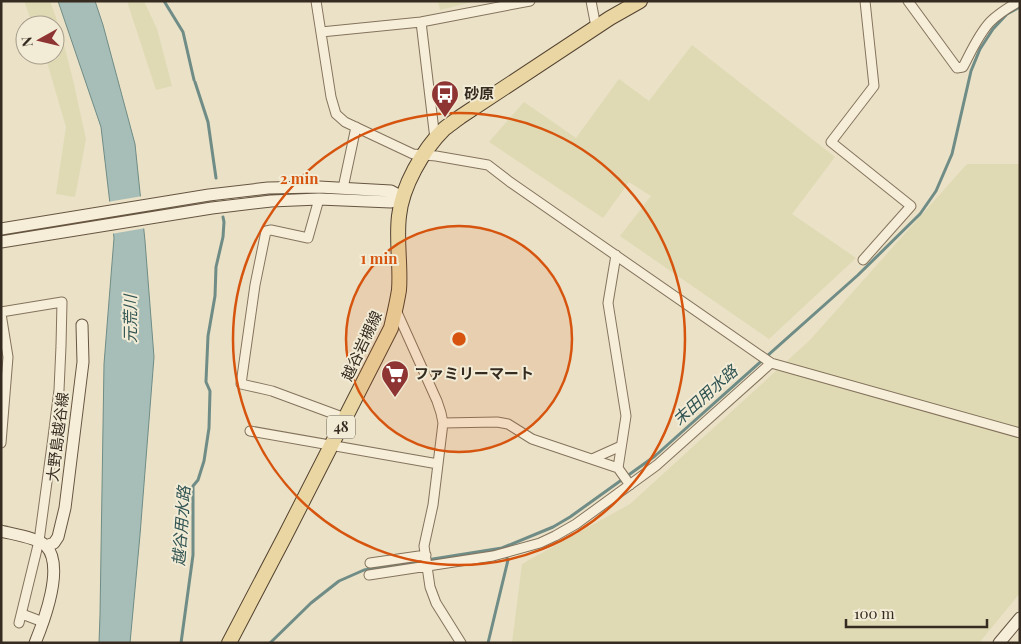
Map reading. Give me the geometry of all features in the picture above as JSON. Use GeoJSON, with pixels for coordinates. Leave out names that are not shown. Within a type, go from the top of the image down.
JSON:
{"type":"FeatureCollection","features":[{"type":"Feature","properties":{"kind":"main road","name":"越谷岩槻線"},"geometry":{"type":"LineString","coordinates":[[229,643],[391,328],[399,288],[398,224],[402,197],[415,167],[435,139],[460,117],[596,27],[640,1]]}},
{"type":"Feature","properties":{"kind":"street"},"geometry":{"type":"LineString","coordinates":[[316,1],[331,97],[336,114],[344,122],[413,154],[488,164],[510,182],[771,363],[1020,433]]}},
{"type":"Feature","properties":{"kind":"street"},"geometry":{"type":"LineString","coordinates":[[321,32],[421,22],[530,1]]}},
{"type":"Feature","properties":{"kind":"street"},"geometry":{"type":"LineString","coordinates":[[591,1],[596,27]]}},
{"type":"Feature","properties":{"kind":"street"},"geometry":{"type":"LineString","coordinates":[[863,260],[911,206],[831,142],[874,86],[865,1]]}},
{"type":"Feature","properties":{"kind":"street"},"geometry":{"type":"LineString","coordinates":[[908,1],[957,68],[963,67],[980,34],[990,22],[1020,1]]}},
{"type":"Feature","properties":{"kind":"street"},"geometry":{"type":"LineString","coordinates":[[421,22],[435,139]]}},
{"type":"Feature","properties":{"kind":"street"},"geometry":{"type":"LineString","coordinates":[[342,188],[356,127]]}},
{"type":"Feature","properties":{"kind":"street"},"geometry":{"type":"LineString","coordinates":[[1,229],[193,197],[268,188],[311,187],[391,191],[402,197]]}},
{"type":"Feature","properties":{"kind":"street"},"geometry":{"type":"LineString","coordinates":[[1,242],[270,201],[319,199],[391,202],[402,197]]}},
{"type":"Feature","properties":{"kind":"street"},"geometry":{"type":"LineString","coordinates":[[319,199],[308,238],[271,230],[266,231],[254,285],[241,384],[272,391],[345,418]]}},
{"type":"Feature","properties":{"kind":"street"},"geometry":{"type":"LineString","coordinates":[[616,255],[608,303],[626,416],[618,468]]}},
{"type":"Feature","properties":{"kind":"street"},"geometry":{"type":"LineString","coordinates":[[1,443],[8,357],[1,313],[62,302],[59,390],[43,544],[19,623]]}},
{"type":"Feature","properties":{"kind":"street"},"geometry":{"type":"LineString","coordinates":[[396,310],[437,401],[443,423],[433,505],[424,546],[430,587],[436,603],[461,643]]}},
{"type":"Feature","properties":{"kind":"street","name":"大野島越谷線"},"geometry":{"type":"LineString","coordinates":[[43,544],[54,543],[58,538],[65,508],[83,362],[82,325]]}},
{"type":"Feature","properties":{"kind":"street"},"geometry":{"type":"LineString","coordinates":[[369,575],[494,556],[540,543],[555,536],[576,524],[657,465],[771,363]]}},
{"type":"Feature","properties":{"kind":"street"},"geometry":{"type":"LineString","coordinates":[[443,423],[497,422],[508,424],[532,439],[618,468],[630,485]]}},
{"type":"Feature","properties":{"kind":"street"},"geometry":{"type":"LineString","coordinates":[[250,431],[438,464]]}},
{"type":"Feature","properties":{"kind":"street"},"geometry":{"type":"LineString","coordinates":[[592,459],[621,446]]}},
{"type":"Feature","properties":{"kind":"street"},"geometry":{"type":"LineString","coordinates":[[1,531],[43,544],[52,559],[54,572],[51,594],[35,643]]}},
{"type":"Feature","properties":{"kind":"street"},"geometry":{"type":"LineString","coordinates":[[370,563],[426,555]]}},
{"type":"Feature","properties":{"kind":"street"},"geometry":{"type":"LineString","coordinates":[[22,614],[43,622]]}},
{"type":"Feature","properties":{"kind":"street"},"geometry":{"type":"LineString","coordinates":[[1000,643],[1020,618]]}},
{"type":"Feature","properties":{"kind":"shaded area"},"geometry":{"type":"Polygon","coordinates":[[[24,1],[50,1],[55,15],[29,15],[24,1]]]}},
{"type":"Feature","properties":{"kind":"shaded area"},"geometry":{"type":"Polygon","coordinates":[[[127,1],[144,1],[157,29],[172,86],[156,90],[127,1]]]}},
{"type":"Feature","properties":{"kind":"shaded area"},"geometry":{"type":"Polygon","coordinates":[[[438,1],[476,1],[440,10],[438,1]]]}},
{"type":"Feature","properties":{"kind":"shaded area"},"geometry":{"type":"Polygon","coordinates":[[[692,45],[835,157],[792,214],[856,258],[769,339],[620,236],[651,196],[629,182],[603,218],[489,142],[524,102],[576,138],[619,79],[649,101],[692,45]]]}},
{"type":"Feature","properties":{"kind":"shaded area"},"geometry":{"type":"Polygon","coordinates":[[[65,49],[86,139],[75,197],[56,194],[66,127],[48,65],[65,65],[65,49]]]}},
{"type":"Feature","properties":{"kind":"shaded area"},"geometry":{"type":"Polygon","coordinates":[[[967,164],[1020,164],[1020,593],[979,643],[512,643],[522,564],[630,504],[810,340],[967,164]]]}},
{"type":"Feature","properties":{"kind":"water","name":"元荒川"},"geometry":{"type":"Polygon","coordinates":[[[58,1],[95,1],[135,144],[154,357],[130,643],[99,643],[104,364],[114,238],[101,127],[65,22],[65,15],[63,15],[58,1]]]}},
{"type":"Feature","properties":{"kind":"pier"},"geometry":{"type":"Polygon","coordinates":[[[143,196],[146,228],[111,234],[107,202],[143,196]]]}},
{"type":"Feature","properties":{"kind":"waterway","name":"越谷用水路"},"geometry":{"type":"LineString","coordinates":[[164,1],[183,32],[194,80]]}},
{"type":"Feature","properties":{"kind":"waterway","name":"末田用水路"},"geometry":{"type":"LineString","coordinates":[[270,643],[311,603],[339,581],[364,570],[502,548],[553,527],[570,517],[655,456],[858,275],[920,214],[936,191],[952,154],[971,71],[980,49],[993,29],[1007,14],[1020,7]]}},
{"type":"Feature","properties":{"kind":"waterway","name":"越谷用水路"},"geometry":{"type":"LineString","coordinates":[[195,82],[208,122],[216,178]]}},
{"type":"Feature","properties":{"kind":"waterway","name":"越谷用水路"},"geometry":{"type":"LineString","coordinates":[[206,381],[208,336],[215,296],[216,267],[223,237],[223,217]]}},
{"type":"Feature","properties":{"kind":"waterway","name":"越谷用水路"},"geometry":{"type":"LineString","coordinates":[[181,643],[193,555],[193,486],[198,480],[204,461],[209,428],[210,391],[206,382]]}},
{"type":"Feature","properties":{"kind":"waterway"},"geometry":{"type":"LineString","coordinates":[[488,643],[508,560],[504,553]]}},
{"type":"Feature","properties":{"kind":"place","name":"砂原"},"geometry":{"type":"Point","coordinates":[445,118]}},
{"type":"Feature","properties":{"kind":"place","name":"ファミリーマート"},"geometry":{"type":"Point","coordinates":[395,398]}}]}
